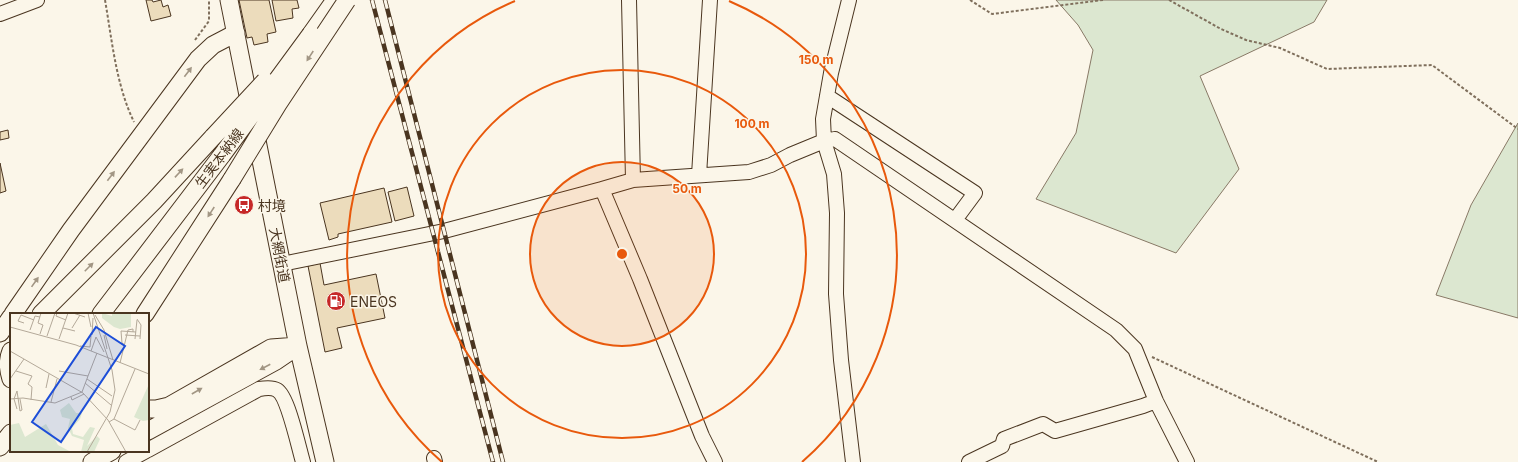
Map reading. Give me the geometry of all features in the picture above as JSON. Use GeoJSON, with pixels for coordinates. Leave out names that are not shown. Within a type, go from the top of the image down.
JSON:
{"type":"FeatureCollection","features":[{"type":"Feature","properties":{"kind":"main road","name":"大網街道"},"geometry":{"type":"LineString","coordinates":[[229,0],[298,346],[325,462]]}},
{"type":"Feature","properties":{"kind":"main road","name":"生実本納線"},"geometry":{"type":"LineString","coordinates":[[102,313],[222,155],[335,0]]}},
{"type":"Feature","properties":{"kind":"main road"},"geometry":{"type":"LineString","coordinates":[[146,313],[232,179],[278,104],[347,0]]}},
{"type":"Feature","properties":{"kind":"main road"},"geometry":{"type":"LineString","coordinates":[[14,313],[71,230],[198,59],[212,45],[236,33]]}},
{"type":"Feature","properties":{"kind":"main road"},"geometry":{"type":"LineString","coordinates":[[42,313],[148,206],[310,34]]}},
{"type":"Feature","properties":{"kind":"main road"},"geometry":{"type":"LineString","coordinates":[[0,333],[10,318]]}},
{"type":"Feature","properties":{"kind":"main road"},"geometry":{"type":"LineString","coordinates":[[149,409],[169,406],[271,348],[298,346]]}},
{"type":"Feature","properties":{"kind":"main road"},"geometry":{"type":"LineString","coordinates":[[149,430],[276,362],[298,346]]}},
{"type":"Feature","properties":{"kind":"main road"},"geometry":{"type":"LineString","coordinates":[[10,354],[8,366],[10,375]]}},
{"type":"Feature","properties":{"kind":"main road"},"geometry":{"type":"LineString","coordinates":[[0,447],[10,433]]}},
{"type":"Feature","properties":{"kind":"main road"},"geometry":{"type":"LineString","coordinates":[[92,462],[110,452]]}},
{"type":"Feature","properties":{"kind":"street"},"geometry":{"type":"LineString","coordinates":[[0,14],[37,0]]}},
{"type":"Feature","properties":{"kind":"street"},"geometry":{"type":"LineString","coordinates":[[629,0],[633,180]]}},
{"type":"Feature","properties":{"kind":"street"},"geometry":{"type":"LineString","coordinates":[[698,175],[710,0]]}},
{"type":"Feature","properties":{"kind":"street"},"geometry":{"type":"LineString","coordinates":[[849,0],[831,73],[823,119],[824,141],[834,174],[837,213],[836,294],[841,360],[852,462]]}},
{"type":"Feature","properties":{"kind":"street"},"geometry":{"type":"LineString","coordinates":[[827,96],[975,193],[955,220]]}},
{"type":"Feature","properties":{"kind":"street"},"geometry":{"type":"LineString","coordinates":[[282,264],[444,231],[633,180],[749,172],[771,165],[790,155],[824,141],[834,139],[1116,330],[1135,349],[1156,401],[1187,462]]}},
{"type":"Feature","properties":{"kind":"street"},"geometry":{"type":"LineString","coordinates":[[602,189],[640,279],[702,436],[715,462]]}},
{"type":"Feature","properties":{"kind":"street"},"geometry":{"type":"LineString","coordinates":[[149,450],[259,389],[270,388],[278,390],[283,395],[303,462]]}},
{"type":"Feature","properties":{"kind":"street"},"geometry":{"type":"LineString","coordinates":[[969,462],[1002,446],[1004,439],[1043,424],[1055,431],[1156,401]]}},
{"type":"Feature","properties":{"kind":"street"},"geometry":{"type":"LineString","coordinates":[[126,462],[145,452]]}},
{"type":"Feature","properties":{"kind":"path"},"geometry":{"type":"LineString","coordinates":[[105,0],[116,63],[128,110],[134,122]]}},
{"type":"Feature","properties":{"kind":"path"},"geometry":{"type":"LineString","coordinates":[[970,0],[992,14],[1103,0]]}},
{"type":"Feature","properties":{"kind":"path"},"geometry":{"type":"LineString","coordinates":[[1169,0],[1221,29],[1246,40],[1280,48],[1327,69],[1432,65],[1518,129]]}},
{"type":"Feature","properties":{"kind":"path"},"geometry":{"type":"LineString","coordinates":[[1135,349],[1378,462]]}},
{"type":"Feature","properties":{"kind":"green space"},"geometry":{"type":"Polygon","coordinates":[[[1056,0],[1327,0],[1314,22],[1200,76],[1239,169],[1176,253],[1036,199],[1076,133],[1093,50],[1078,25],[1056,0]]]}},
{"type":"Feature","properties":{"kind":"green space"},"geometry":{"type":"Polygon","coordinates":[[[1518,123],[1518,318],[1436,295],[1471,205],[1518,123]]]}},
{"type":"Feature","properties":{"kind":"building"},"geometry":{"type":"Polygon","coordinates":[[[146,0],[152,0],[153,2],[161,0],[163,7],[168,5],[171,16],[151,21],[146,0]]]}},
{"type":"Feature","properties":{"kind":"building"},"geometry":{"type":"Polygon","coordinates":[[[239,0],[269,0],[276,32],[267,34],[268,42],[254,45],[252,37],[247,38],[239,0]]]}},
{"type":"Feature","properties":{"kind":"building"},"geometry":{"type":"Polygon","coordinates":[[[272,0],[297,0],[299,8],[292,9],[293,18],[276,21],[272,0]]]}},
{"type":"Feature","properties":{"kind":"building"},"geometry":{"type":"Polygon","coordinates":[[[8,130],[9,138],[0,140],[0,132],[8,130]]]}},
{"type":"Feature","properties":{"kind":"building"},"geometry":{"type":"Polygon","coordinates":[[[0,163],[6,191],[0,193],[0,163]]]}},
{"type":"Feature","properties":{"kind":"building"},"geometry":{"type":"Polygon","coordinates":[[[407,187],[414,216],[395,221],[388,192],[407,187]]]}},
{"type":"Feature","properties":{"kind":"building"},"geometry":{"type":"Polygon","coordinates":[[[384,188],[392,222],[338,234],[338,237],[329,240],[320,203],[384,188]]]}},
{"type":"Feature","properties":{"kind":"building"},"geometry":{"type":"Polygon","coordinates":[[[320,263],[324,285],[376,274],[385,318],[337,328],[342,348],[325,352],[308,266],[320,263]]]}},
{"type":"Feature","properties":{"kind":"railway"},"geometry":{"type":"LineString","coordinates":[[372,0],[493,462]]}},
{"type":"Feature","properties":{"kind":"railway"},"geometry":{"type":"LineString","coordinates":[[385,0],[503,462]]}},
{"type":"Feature","properties":{"kind":"place","name":"村境"},"geometry":{"type":"Point","coordinates":[244,205]}},
{"type":"Feature","properties":{"kind":"place","name":"ENEOS"},"geometry":{"type":"Point","coordinates":[336,301]}}]}
